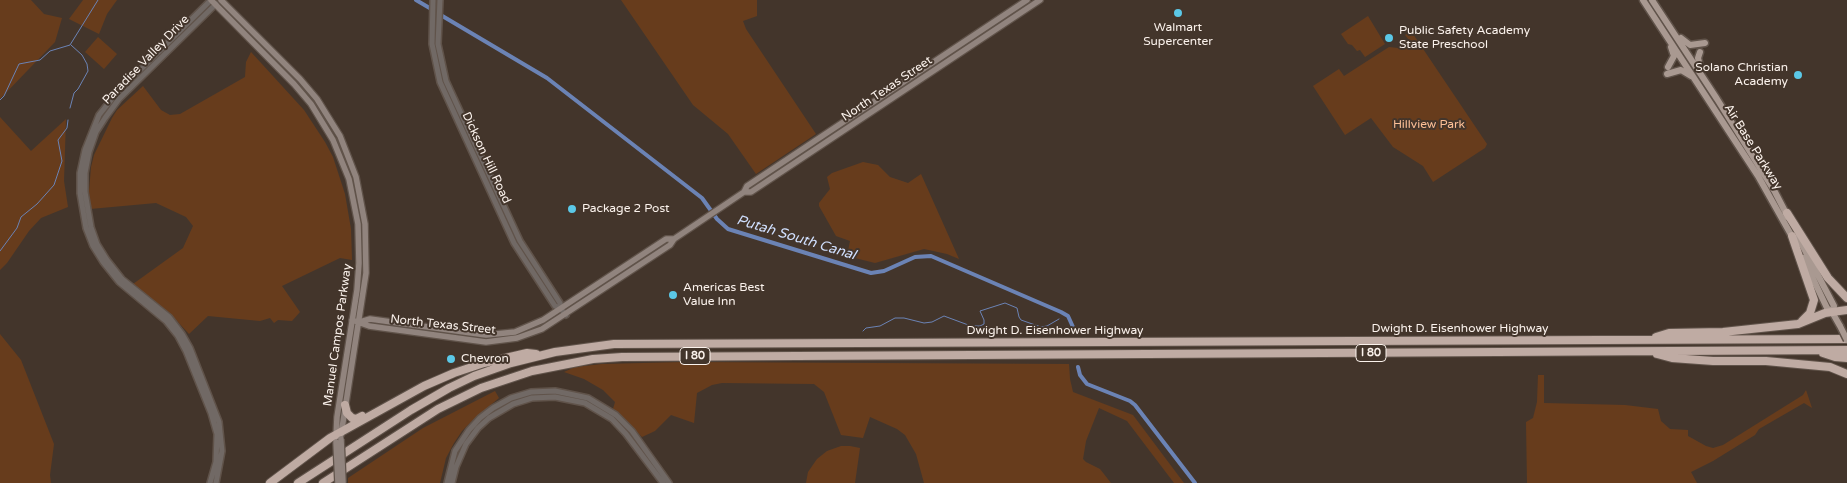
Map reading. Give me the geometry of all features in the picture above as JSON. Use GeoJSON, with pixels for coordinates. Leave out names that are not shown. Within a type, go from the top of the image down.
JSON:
{"type":"FeatureCollection","features":[{"type":"Feature","properties":{"kind":"highway"},"geometry":{"type":"LineString","coordinates":[[1787,213],[1828,278],[1847,298]]}},
{"type":"Feature","properties":{"kind":"highway"},"geometry":{"type":"LineString","coordinates":[[1792,236],[1814,300],[1810,313],[1798,324]]}},
{"type":"Feature","properties":{"kind":"highway"},"geometry":{"type":"LineString","coordinates":[[1641,340],[1669,333],[1723,332],[1798,324],[1832,312],[1847,310]]}},
{"type":"Feature","properties":{"kind":"highway","name":"Dwight D. Eisenhower Highway"},"geometry":{"type":"LineString","coordinates":[[298,483],[411,410],[449,388],[495,369],[545,354],[575,348],[606,345],[668,343],[1847,339]]}},
{"type":"Feature","properties":{"kind":"highway","name":"Dwight D. Eisenhower Highway"},"geometry":{"type":"LineString","coordinates":[[323,483],[438,409],[481,388],[546,367],[603,358],[1847,350]]}},
{"type":"Feature","properties":{"kind":"highway"},"geometry":{"type":"LineString","coordinates":[[1643,351],[1672,358],[1713,361],[1766,361],[1830,366],[1847,374]]}},
{"type":"Feature","properties":{"kind":"highway"},"geometry":{"type":"LineString","coordinates":[[1816,351],[1835,357],[1847,358]]}},
{"type":"Feature","properties":{"kind":"highway"},"geometry":{"type":"LineString","coordinates":[[345,404],[349,416],[356,419],[424,386],[468,368],[527,353],[545,354]]}},
{"type":"Feature","properties":{"kind":"highway"},"geometry":{"type":"LineString","coordinates":[[270,483],[306,455],[407,395]]}},
{"type":"Feature","properties":{"kind":"highway"},"geometry":{"type":"LineString","coordinates":[[330,483],[347,467]]}},
{"type":"Feature","properties":{"kind":"main road","name":"North Texas Street"},"geometry":{"type":"LineString","coordinates":[[352,320],[369,326],[492,342],[530,334],[547,327],[670,245],[674,239],[744,192],[747,186],[1028,0]]}},
{"type":"Feature","properties":{"kind":"main road","name":"North Texas Street"},"geometry":{"type":"LineString","coordinates":[[744,192],[751,192],[1040,0]]}},
{"type":"Feature","properties":{"kind":"main road","name":"Air Base Parkway"},"geometry":{"type":"LineString","coordinates":[[1643,0],[1758,176],[1792,236],[1827,308],[1832,312],[1847,339]]}},
{"type":"Feature","properties":{"kind":"main road","name":"Air Base Parkway"},"geometry":{"type":"LineString","coordinates":[[1652,0],[1763,172],[1787,213],[1834,306],[1832,312]]}},
{"type":"Feature","properties":{"kind":"main road","name":"Manuel Campos Parkway"},"geometry":{"type":"LineString","coordinates":[[216,1],[303,94],[322,121],[338,151],[350,185],[358,224],[359,263],[338,410],[338,483]]}},
{"type":"Feature","properties":{"kind":"main road","name":"Manuel Campos Parkway"},"geometry":{"type":"LineString","coordinates":[[216,1],[309,89],[325,111],[345,148],[359,189],[366,230],[366,273],[360,322],[338,437],[344,483]]}},
{"type":"Feature","properties":{"kind":"main road"},"geometry":{"type":"LineString","coordinates":[[1657,7],[1685,43],[1693,46],[1705,43]]}},
{"type":"Feature","properties":{"kind":"main road"},"geometry":{"type":"LineString","coordinates":[[1664,32],[1674,56],[1667,70],[1681,70],[1696,80]]}},
{"type":"Feature","properties":{"kind":"main road"},"geometry":{"type":"LineString","coordinates":[[1700,52],[1698,58],[1702,76]]}},
{"type":"Feature","properties":{"kind":"main road","name":"North Texas Street"},"geometry":{"type":"LineString","coordinates":[[360,322],[370,319],[479,334],[500,334],[522,330],[534,326],[562,309],[666,240],[674,239]]}},
{"type":"Feature","properties":{"kind":"street","name":"Dickson Hill Road"},"geometry":{"type":"LineString","coordinates":[[440,0],[439,50],[446,81],[520,240],[566,315]]}},
{"type":"Feature","properties":{"kind":"street","name":"Paradise Valley Drive"},"geometry":{"type":"LineString","coordinates":[[210,483],[216,462],[217,434],[212,413],[178,336],[166,320],[124,287],[103,262],[93,246],[86,228],[80,192],[80,172],[92,130],[103,110],[115,95],[216,1]]}},
{"type":"Feature","properties":{"kind":"street","name":"Paradise Valley Drive"},"geometry":{"type":"LineString","coordinates":[[216,1],[119,99],[105,118],[96,132],[89,152],[84,192],[91,227],[97,244],[107,260],[122,279],[169,317],[190,348],[219,422],[222,451],[216,483]]}},
{"type":"Feature","properties":{"kind":"street","name":"Dickson Hill Road"},"geometry":{"type":"LineString","coordinates":[[433,3],[431,32],[433,57],[444,93],[519,252],[555,306],[562,309]]}},
{"type":"Feature","properties":{"kind":"street"},"geometry":{"type":"LineString","coordinates":[[447,483],[456,451],[469,430],[480,418],[511,398],[531,392],[555,391],[588,398],[616,415],[632,431],[670,483]]}},
{"type":"Feature","properties":{"kind":"street"},"geometry":{"type":"LineString","coordinates":[[452,483],[461,454],[473,434],[484,422],[513,404],[532,398],[555,397],[585,403],[612,419],[626,434],[663,483]]}},
{"type":"Feature","properties":{"kind":"green space"},"geometry":{"type":"Polygon","coordinates":[[[0,0],[31,0],[44,14],[62,18],[55,42],[0,99],[0,0]]]}},
{"type":"Feature","properties":{"kind":"green space"},"geometry":{"type":"Polygon","coordinates":[[[83,0],[117,0],[107,14],[99,34],[69,19],[83,0]]]}},
{"type":"Feature","properties":{"kind":"green space"},"geometry":{"type":"Polygon","coordinates":[[[621,0],[757,0],[757,16],[743,21],[746,29],[816,134],[756,174],[728,134],[693,105],[621,0]]]}},
{"type":"Feature","properties":{"kind":"green space"},"geometry":{"type":"Polygon","coordinates":[[[1368,16],[1385,44],[1365,57],[1360,50],[1357,51],[1352,45],[1348,44],[1341,34],[1368,16]]]}},
{"type":"Feature","properties":{"kind":"green space","name":"Hillview Park"},"geometry":{"type":"Polygon","coordinates":[[[1411,31],[1487,144],[1485,148],[1433,182],[1423,166],[1393,147],[1371,118],[1345,135],[1313,86],[1339,69],[1344,76],[1389,47],[1398,48],[1409,40],[1405,35],[1411,31]]]}},
{"type":"Feature","properties":{"kind":"green space"},"geometry":{"type":"Polygon","coordinates":[[[98,37],[117,54],[104,69],[85,52],[98,37]]]}},
{"type":"Feature","properties":{"kind":"green space"},"geometry":{"type":"Polygon","coordinates":[[[251,52],[304,110],[333,157],[345,194],[351,229],[352,260],[340,258],[282,286],[300,312],[292,321],[278,320],[274,323],[270,318],[260,321],[208,316],[189,334],[176,320],[133,284],[183,248],[193,226],[186,217],[156,203],[90,209],[91,167],[94,155],[117,110],[143,86],[161,110],[170,115],[180,114],[245,77],[246,62],[251,52]]]}},
{"type":"Feature","properties":{"kind":"green space"},"geometry":{"type":"Polygon","coordinates":[[[0,117],[31,151],[66,119],[64,181],[68,207],[41,218],[0,270],[0,117]]]}},
{"type":"Feature","properties":{"kind":"green space"},"geometry":{"type":"Polygon","coordinates":[[[863,162],[878,165],[890,177],[908,183],[921,174],[959,259],[947,254],[924,249],[875,263],[847,256],[850,241],[836,236],[819,203],[830,189],[827,177],[832,173],[863,162]]]}},
{"type":"Feature","properties":{"kind":"green space"},"geometry":{"type":"Polygon","coordinates":[[[0,334],[21,360],[54,444],[50,475],[51,483],[0,483],[0,334]]]}},
{"type":"Feature","properties":{"kind":"green space"},"geometry":{"type":"Polygon","coordinates":[[[684,362],[1069,364],[1073,392],[1133,415],[1184,483],[1174,483],[1127,421],[1099,408],[1086,441],[1083,459],[1100,469],[1111,483],[924,483],[916,454],[905,435],[897,429],[870,417],[863,438],[841,435],[824,392],[814,384],[722,383],[712,385],[697,393],[694,423],[671,415],[655,431],[642,437],[613,409],[615,402],[603,390],[584,379],[564,372],[575,367],[602,364],[684,362]]]}},
{"type":"Feature","properties":{"kind":"green space"},"geometry":{"type":"Polygon","coordinates":[[[1538,375],[1544,375],[1544,403],[1625,405],[1658,409],[1661,421],[1670,429],[1688,430],[1688,436],[1713,448],[1723,445],[1803,395],[1806,390],[1812,408],[1804,403],[1759,429],[1755,435],[1713,461],[1691,472],[1697,483],[1527,483],[1526,422],[1533,418],[1537,402],[1538,375]]]}},
{"type":"Feature","properties":{"kind":"green space"},"geometry":{"type":"Polygon","coordinates":[[[495,391],[499,398],[462,431],[454,443],[446,458],[440,483],[348,483],[348,478],[423,428],[495,391]]]}},
{"type":"Feature","properties":{"kind":"green space"},"geometry":{"type":"Polygon","coordinates":[[[841,446],[860,448],[855,483],[806,483],[808,472],[817,459],[827,451],[841,446]]]}},
{"type":"Feature","properties":{"kind":"waterway"},"geometry":{"type":"LineString","coordinates":[[0,100],[4,96],[19,64],[40,60],[50,51],[70,45],[98,0]]}},
{"type":"Feature","properties":{"kind":"waterway","name":"Putah South Canal"},"geometry":{"type":"LineString","coordinates":[[416,0],[433,10]]}},
{"type":"Feature","properties":{"kind":"waterway","name":"Putah South Canal"},"geometry":{"type":"LineString","coordinates":[[439,14],[547,78],[702,198],[717,219],[728,229],[871,273],[884,271],[915,257],[931,256],[1061,312],[1068,316],[1073,327]]}},
{"type":"Feature","properties":{"kind":"waterway"},"geometry":{"type":"LineString","coordinates":[[70,108],[74,93],[88,71],[87,64],[82,55],[71,45]]}},
{"type":"Feature","properties":{"kind":"waterway"},"geometry":{"type":"LineString","coordinates":[[0,251],[17,228],[21,217],[37,204],[54,185],[62,161],[58,140],[67,128],[68,120]]}},
{"type":"Feature","properties":{"kind":"waterway"},"geometry":{"type":"LineString","coordinates":[[863,331],[866,328],[880,326],[895,318],[904,318],[924,323],[932,322],[944,316],[971,326],[980,326],[984,324],[980,311],[1005,303],[1017,308],[1021,320],[1041,327],[1047,326],[1059,319]]}},
{"type":"Feature","properties":{"kind":"waterway","name":"Putah South Canal"},"geometry":{"type":"LineString","coordinates":[[1078,367],[1080,375],[1087,384],[1130,401],[1135,405],[1195,483]]}},
{"type":"Feature","properties":{"kind":"place","name":"Walmart Supercenter"},"geometry":{"type":"Point","coordinates":[1178,13]}},
{"type":"Feature","properties":{"kind":"place","name":"Public Safety Academy State Preschool"},"geometry":{"type":"Point","coordinates":[1389,38]}},
{"type":"Feature","properties":{"kind":"place","name":"Solano Christian Academy"},"geometry":{"type":"Point","coordinates":[1798,75]}},
{"type":"Feature","properties":{"kind":"place","name":"Package 2 Post"},"geometry":{"type":"Point","coordinates":[572,209]}},
{"type":"Feature","properties":{"kind":"place","name":"Americas Best Value Inn"},"geometry":{"type":"Point","coordinates":[673,295]}},
{"type":"Feature","properties":{"kind":"place","name":"Chevron"},"geometry":{"type":"Point","coordinates":[451,359]}}]}
